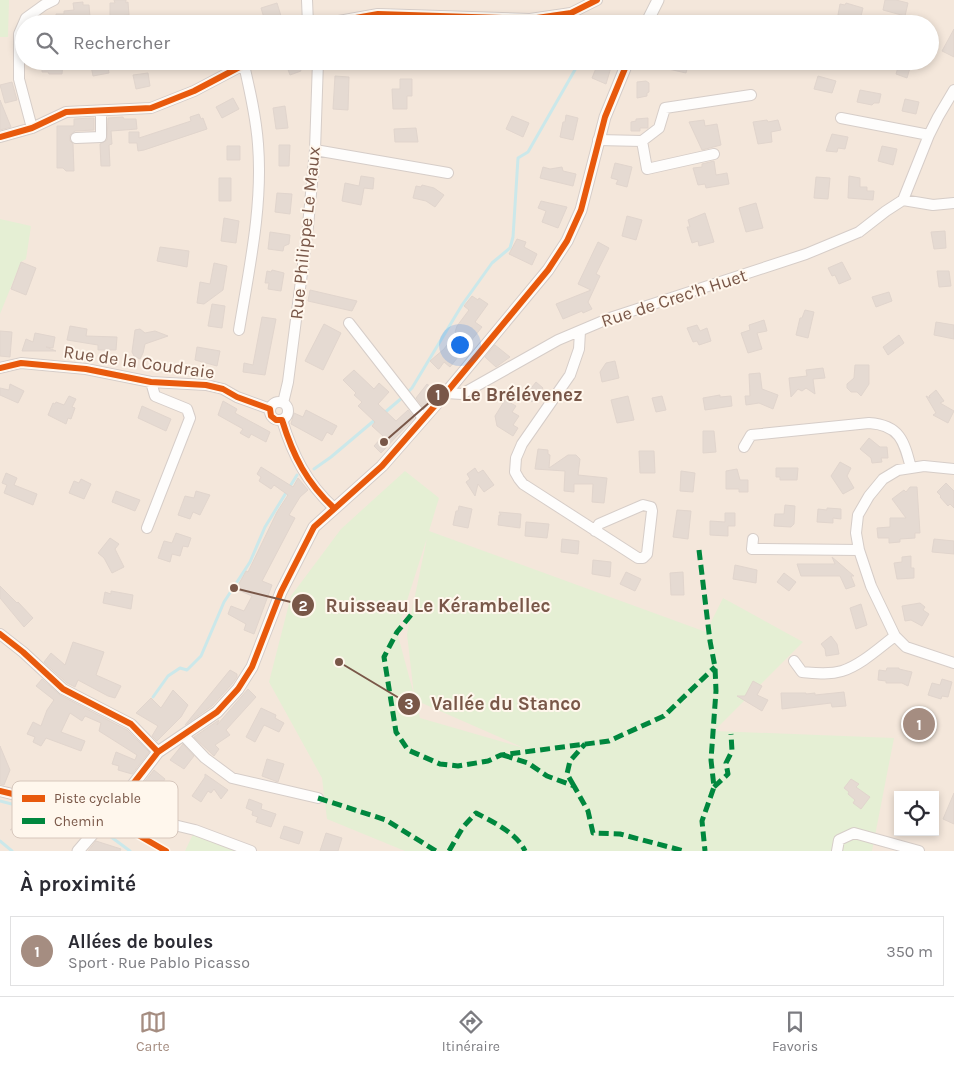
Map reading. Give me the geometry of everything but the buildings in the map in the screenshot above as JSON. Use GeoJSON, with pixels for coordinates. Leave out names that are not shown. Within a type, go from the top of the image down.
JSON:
{"type":"FeatureCollection","features":[{"type":"Feature","properties":{"kind":"street"},"geometry":{"type":"LineString","coordinates":[[30,15],[54,0]]}},
{"type":"Feature","properties":{"kind":"street"},"geometry":{"type":"LineString","coordinates":[[306,0],[307,15]]}},
{"type":"Feature","properties":{"kind":"street"},"geometry":{"type":"LineString","coordinates":[[563,15],[571,14],[597,0]]}},
{"type":"Feature","properties":{"kind":"street"},"geometry":{"type":"LineString","coordinates":[[650,15],[658,0]]}},
{"type":"Feature","properties":{"kind":"street"},"geometry":{"type":"LineString","coordinates":[[372,15],[408,15]]}},
{"type":"Feature","properties":{"kind":"street"},"geometry":{"type":"LineString","coordinates":[[19,70],[19,79],[32,128]]}},
{"type":"Feature","properties":{"kind":"street"},"geometry":{"type":"LineString","coordinates":[[0,138],[32,128],[66,112],[150,108],[194,91],[234,70]]}},
{"type":"Feature","properties":{"kind":"street"},"geometry":{"type":"LineString","coordinates":[[239,330],[258,208],[258,145],[249,70]]}},
{"type":"Feature","properties":{"kind":"street","name":"Rue Philippe Le Maux"},"geometry":{"type":"LineString","coordinates":[[284,403],[307,236],[315,150],[318,70]]}},
{"type":"Feature","properties":{"kind":"street"},"geometry":{"type":"LineString","coordinates":[[136,781],[158,752],[217,712],[238,689],[252,667],[281,592],[314,527],[382,466],[446,393],[548,270],[567,241],[581,210],[604,117],[624,70]]}},
{"type":"Feature","properties":{"kind":"street"},"geometry":{"type":"LineString","coordinates":[[954,90],[929,135],[903,200],[933,205],[954,203]]}},
{"type":"Feature","properties":{"kind":"street"},"geometry":{"type":"LineString","coordinates":[[598,140],[642,141],[659,128],[665,108],[750,95]]}},
{"type":"Feature","properties":{"kind":"street"},"geometry":{"type":"LineString","coordinates":[[76,138],[102,137],[101,111]]}},
{"type":"Feature","properties":{"kind":"street"},"geometry":{"type":"LineString","coordinates":[[841,118],[929,135]]}},
{"type":"Feature","properties":{"kind":"street"},"geometry":{"type":"LineString","coordinates":[[642,141],[647,169],[714,154]]}},
{"type":"Feature","properties":{"kind":"street"},"geometry":{"type":"LineString","coordinates":[[315,150],[448,172]]}},
{"type":"Feature","properties":{"kind":"street","name":"Rue de Crec'h Huet"},"geometry":{"type":"LineString","coordinates":[[446,393],[462,394],[558,340],[610,318],[806,254],[859,232],[903,200]]}},
{"type":"Feature","properties":{"kind":"street"},"geometry":{"type":"LineString","coordinates":[[349,323],[423,418]]}},
{"type":"Feature","properties":{"kind":"street"},"geometry":{"type":"LineString","coordinates":[[580,331],[579,349],[570,376],[518,450],[514,466],[518,479],[524,484],[595,531],[638,558],[643,558],[647,554],[651,507],[643,505],[599,524],[595,531]]}},
{"type":"Feature","properties":{"kind":"street","name":"Rue de la Coudraie"},"geometry":{"type":"LineString","coordinates":[[0,368],[21,363],[86,369],[151,382],[206,385],[223,389],[270,409]]}},
{"type":"Feature","properties":{"kind":"street"},"geometry":{"type":"LineString","coordinates":[[147,528],[190,418],[187,409],[155,396],[151,382]]}},
{"type":"Feature","properties":{"kind":"street"},"geometry":{"type":"LineString","coordinates":[[278,402],[284,403],[288,406],[289,412],[287,417],[282,420],[276,420],[271,416],[270,409],[273,404],[278,402]]}},
{"type":"Feature","properties":{"kind":"street"},"geometry":{"type":"LineString","coordinates":[[282,420],[292,449],[307,478],[334,508]]}},
{"type":"Feature","properties":{"kind":"street"},"geometry":{"type":"LineString","coordinates":[[744,447],[751,435],[869,423],[884,424],[895,431],[905,445],[911,468]]}},
{"type":"Feature","properties":{"kind":"street"},"geometry":{"type":"LineString","coordinates":[[954,470],[924,466],[898,470],[883,479],[869,496],[858,515],[856,533],[859,550],[872,586],[895,636],[906,646],[954,663]]}},
{"type":"Feature","properties":{"kind":"street"},"geometry":{"type":"LineString","coordinates":[[753,538],[752,549],[859,550]]}},
{"type":"Feature","properties":{"kind":"street"},"geometry":{"type":"LineString","coordinates":[[0,634],[23,652],[63,689],[131,724],[158,752]]}},
{"type":"Feature","properties":{"kind":"street"},"geometry":{"type":"LineString","coordinates":[[794,661],[802,672],[827,674],[842,671],[856,664],[895,636]]}},
{"type":"Feature","properties":{"kind":"street"},"geometry":{"type":"LineString","coordinates":[[184,736],[205,758],[232,778],[318,798]]}},
{"type":"Feature","properties":{"kind":"street"},"geometry":{"type":"LineString","coordinates":[[178,826],[196,830],[251,851]]}},
{"type":"Feature","properties":{"kind":"street"},"geometry":{"type":"LineString","coordinates":[[837,851],[839,840],[854,833],[919,851]]}},
{"type":"Feature","properties":{"kind":"street"},"geometry":{"type":"LineString","coordinates":[[78,851],[89,838]]}},
{"type":"Feature","properties":{"kind":"shaded area"},"geometry":{"type":"Polygon","coordinates":[[[0,0],[954,0],[954,851],[0,851],[0,0]]]}},
{"type":"Feature","properties":{"kind":"green space"},"geometry":{"type":"Polygon","coordinates":[[[0,0],[9,0],[8,37],[0,37],[0,0]]]}},
{"type":"Feature","properties":{"kind":"green space"},"geometry":{"type":"Polygon","coordinates":[[[0,219],[31,226],[26,259],[21,262],[0,314],[0,219]]]}},
{"type":"Feature","properties":{"kind":"green space"},"geometry":{"type":"Polygon","coordinates":[[[405,471],[439,498],[429,531],[706,632],[723,598],[803,642],[714,731],[894,738],[872,851],[405,851],[327,819],[322,778],[269,682],[291,596],[341,529],[405,471]],[[427,538],[397,632],[414,695],[407,634],[427,538]],[[415,700],[420,718],[524,748],[415,700]]]}},
{"type":"Feature","properties":{"kind":"green space"},"geometry":{"type":"Polygon","coordinates":[[[906,716],[934,718],[933,732],[905,729],[906,716]]]}},
{"type":"Feature","properties":{"kind":"green space"},"geometry":{"type":"Polygon","coordinates":[[[195,830],[251,851],[185,851],[195,830]]]}},
{"type":"Feature","properties":{"kind":"waterway"},"geometry":{"type":"LineString","coordinates":[[407,393],[412,388],[462,305],[492,263],[510,248],[513,237],[518,158],[528,152],[575,70]]}},
{"type":"Feature","properties":{"kind":"waterway"},"geometry":{"type":"LineString","coordinates":[[383,414],[403,397]]}},
{"type":"Feature","properties":{"kind":"waterway"},"geometry":{"type":"LineString","coordinates":[[314,469],[376,419]]}},
{"type":"Feature","properties":{"kind":"waterway"},"geometry":{"type":"LineString","coordinates":[[153,697],[168,676],[180,668],[187,670],[201,656],[224,602],[250,562],[265,527],[297,475]]}},
{"type":"Feature","properties":{"kind":"waterway"},"geometry":{"type":"LineString","coordinates":[[0,801],[12,804]]}},
{"type":"Feature","properties":{"kind":"waterway"},"geometry":{"type":"LineString","coordinates":[[112,838],[130,851]]}},
{"type":"Feature","properties":{"kind":"waterway"},"geometry":{"type":"LineString","coordinates":[[0,841],[12,851]]}},
{"type":"Feature","properties":{"kind":"marked path"},"geometry":{"type":"LineString","coordinates":[[699,550],[715,667],[716,691],[711,760],[714,787],[702,821],[705,851]]}},
{"type":"Feature","properties":{"kind":"marked path"},"geometry":{"type":"LineString","coordinates":[[411,615],[397,632],[384,657],[396,732],[408,750],[440,764],[458,766],[488,761],[501,755],[609,741],[664,716],[715,667]]}},
{"type":"Feature","properties":{"kind":"marked path"},"geometry":{"type":"LineString","coordinates":[[714,787],[728,774],[726,763],[732,751],[731,734]]}},
{"type":"Feature","properties":{"kind":"marked path"},"geometry":{"type":"LineString","coordinates":[[574,786],[567,774],[570,761],[585,744]]}},
{"type":"Feature","properties":{"kind":"marked path"},"geometry":{"type":"LineString","coordinates":[[503,755],[528,763],[547,776],[574,786],[588,811],[593,833],[620,834],[684,851]]}},
{"type":"Feature","properties":{"kind":"marked path"},"geometry":{"type":"LineString","coordinates":[[318,798],[386,820],[436,851]]}},
{"type":"Feature","properties":{"kind":"marked path"},"geometry":{"type":"LineString","coordinates":[[449,851],[463,827],[476,813],[510,833],[525,851]]}},
{"type":"Feature","properties":{"kind":"cycle path"},"geometry":{"type":"LineString","coordinates":[[557,15],[571,13],[597,0]]}},
{"type":"Feature","properties":{"kind":"cycle path"},"geometry":{"type":"LineString","coordinates":[[372,15],[408,15]]}},
{"type":"Feature","properties":{"kind":"cycle path"},"geometry":{"type":"LineString","coordinates":[[0,137],[32,128],[66,112],[151,108],[194,91],[234,70]]}},
{"type":"Feature","properties":{"kind":"cycle path"},"geometry":{"type":"LineString","coordinates":[[135,781],[158,752],[217,712],[238,689],[252,667],[281,592],[314,527],[382,466],[446,393],[548,270],[567,241],[581,210],[605,117],[624,70]]}},
{"type":"Feature","properties":{"kind":"cycle path"},"geometry":{"type":"LineString","coordinates":[[0,368],[21,363],[86,369],[151,382],[206,385],[223,389],[237,397],[270,409],[271,416],[276,420],[282,420],[302,468],[316,489],[334,508]]}},
{"type":"Feature","properties":{"kind":"cycle path"},"geometry":{"type":"LineString","coordinates":[[0,634],[23,652],[63,689],[131,724],[158,752]]}},
{"type":"Feature","properties":{"kind":"cycle path"},"geometry":{"type":"LineString","coordinates":[[0,791],[12,794]]}},
{"type":"Feature","properties":{"kind":"cycle path"},"geometry":{"type":"LineString","coordinates":[[143,838],[166,851]]}},
{"type":"Feature","properties":{"kind":"place","name":"Le Brélévenez"},"geometry":{"type":"Point","coordinates":[384,442]}},
{"type":"Feature","properties":{"kind":"place","name":"Ruisseau Le Kérambellec"},"geometry":{"type":"Point","coordinates":[234,588]}},
{"type":"Feature","properties":{"kind":"place","name":"Vallée du Stanco"},"geometry":{"type":"Point","coordinates":[339,662]}},
{"type":"Feature","properties":{"kind":"place","name":"Allées de boules"},"geometry":{"type":"Point","coordinates":[919,724]}}]}
